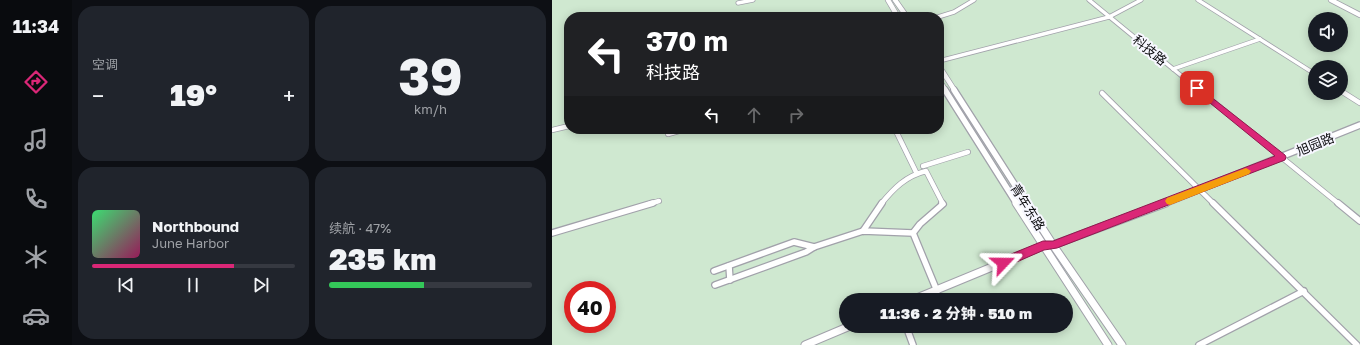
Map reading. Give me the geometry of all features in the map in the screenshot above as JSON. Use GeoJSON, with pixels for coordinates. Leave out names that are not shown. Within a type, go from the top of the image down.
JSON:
{"type":"FeatureCollection","features":[{"type":"Feature","properties":{"kind":"main road"},"geometry":{"type":"LineString","coordinates":[[888,0],[895,12]]}},
{"type":"Feature","properties":{"kind":"main road"},"geometry":{"type":"LineString","coordinates":[[896,0],[904,12]]}},
{"type":"Feature","properties":{"kind":"main road"},"geometry":{"type":"LineString","coordinates":[[1331,0],[1360,15]]}},
{"type":"Feature","properties":{"kind":"main road","name":"青年东路"},"geometry":{"type":"LineString","coordinates":[[944,74],[1053,245],[1122,345]]}},
{"type":"Feature","properties":{"kind":"main road","name":"青年东路"},"geometry":{"type":"LineString","coordinates":[[944,88],[1043,246],[1108,345]]}},
{"type":"Feature","properties":{"kind":"main road","name":"旭园路"},"geometry":{"type":"LineString","coordinates":[[931,293],[1043,246],[1053,245],[1200,190],[1360,126]]}},
{"type":"Feature","properties":{"kind":"main road"},"geometry":{"type":"LineString","coordinates":[[805,345],[839,331]]}},
{"type":"Feature","properties":{"kind":"street"},"geometry":{"type":"LineString","coordinates":[[738,3],[753,0]]}},
{"type":"Feature","properties":{"kind":"street"},"geometry":{"type":"LineString","coordinates":[[944,15],[954,12],[974,0]]}},
{"type":"Feature","properties":{"kind":"street","name":"科技路"},"geometry":{"type":"LineString","coordinates":[[1089,0],[1360,221]]}},
{"type":"Feature","properties":{"kind":"street"},"geometry":{"type":"LineString","coordinates":[[944,60],[1109,17],[1141,0]]}},
{"type":"Feature","properties":{"kind":"street"},"geometry":{"type":"LineString","coordinates":[[1198,0],[1308,70]]}},
{"type":"Feature","properties":{"kind":"street"},"geometry":{"type":"LineString","coordinates":[[1173,69],[1260,39]]}},
{"type":"Feature","properties":{"kind":"street"},"geometry":{"type":"LineString","coordinates":[[1102,93],[1357,345]]}},
{"type":"Feature","properties":{"kind":"street"},"geometry":{"type":"LineString","coordinates":[[1348,94],[1360,102]]}},
{"type":"Feature","properties":{"kind":"street"},"geometry":{"type":"LineString","coordinates":[[552,130],[564,127]]}},
{"type":"Feature","properties":{"kind":"street"},"geometry":{"type":"LineString","coordinates":[[898,134],[916,170]]}},
{"type":"Feature","properties":{"kind":"street"},"geometry":{"type":"LineString","coordinates":[[863,231],[890,192],[916,170],[924,169],[968,152]]}},
{"type":"Feature","properties":{"kind":"street"},"geometry":{"type":"LineString","coordinates":[[715,285],[806,252],[814,247],[863,231],[887,233],[913,232],[943,204],[924,169]]}},
{"type":"Feature","properties":{"kind":"street"},"geometry":{"type":"LineString","coordinates":[[552,233],[659,201]]}},
{"type":"Feature","properties":{"kind":"street"},"geometry":{"type":"LineString","coordinates":[[913,232],[937,291]]}},
{"type":"Feature","properties":{"kind":"street"},"geometry":{"type":"LineString","coordinates":[[714,272],[742,260],[794,242],[814,247]]}},
{"type":"Feature","properties":{"kind":"street"},"geometry":{"type":"LineString","coordinates":[[729,266],[730,280]]}},
{"type":"Feature","properties":{"kind":"street"},"geometry":{"type":"LineString","coordinates":[[1199,345],[1304,291]]}},
{"type":"Feature","properties":{"kind":"street"},"geometry":{"type":"LineString","coordinates":[[908,333],[912,345]]}},
{"type":"Feature","properties":{"kind":"green space"},"geometry":{"type":"Polygon","coordinates":[[[552,0],[1360,0],[1360,345],[552,345],[552,0]]]}},
{"type":"Feature","properties":{"kind":"slow traffic"},"geometry":{"type":"LineString","coordinates":[[1170,201],[1246,171]]}},
{"type":"Feature","properties":{"kind":"route"},"geometry":{"type":"LineString","coordinates":[[1003,263],[1043,246],[1053,245],[1200,190],[1282,157],[1197,88]]}}]}
